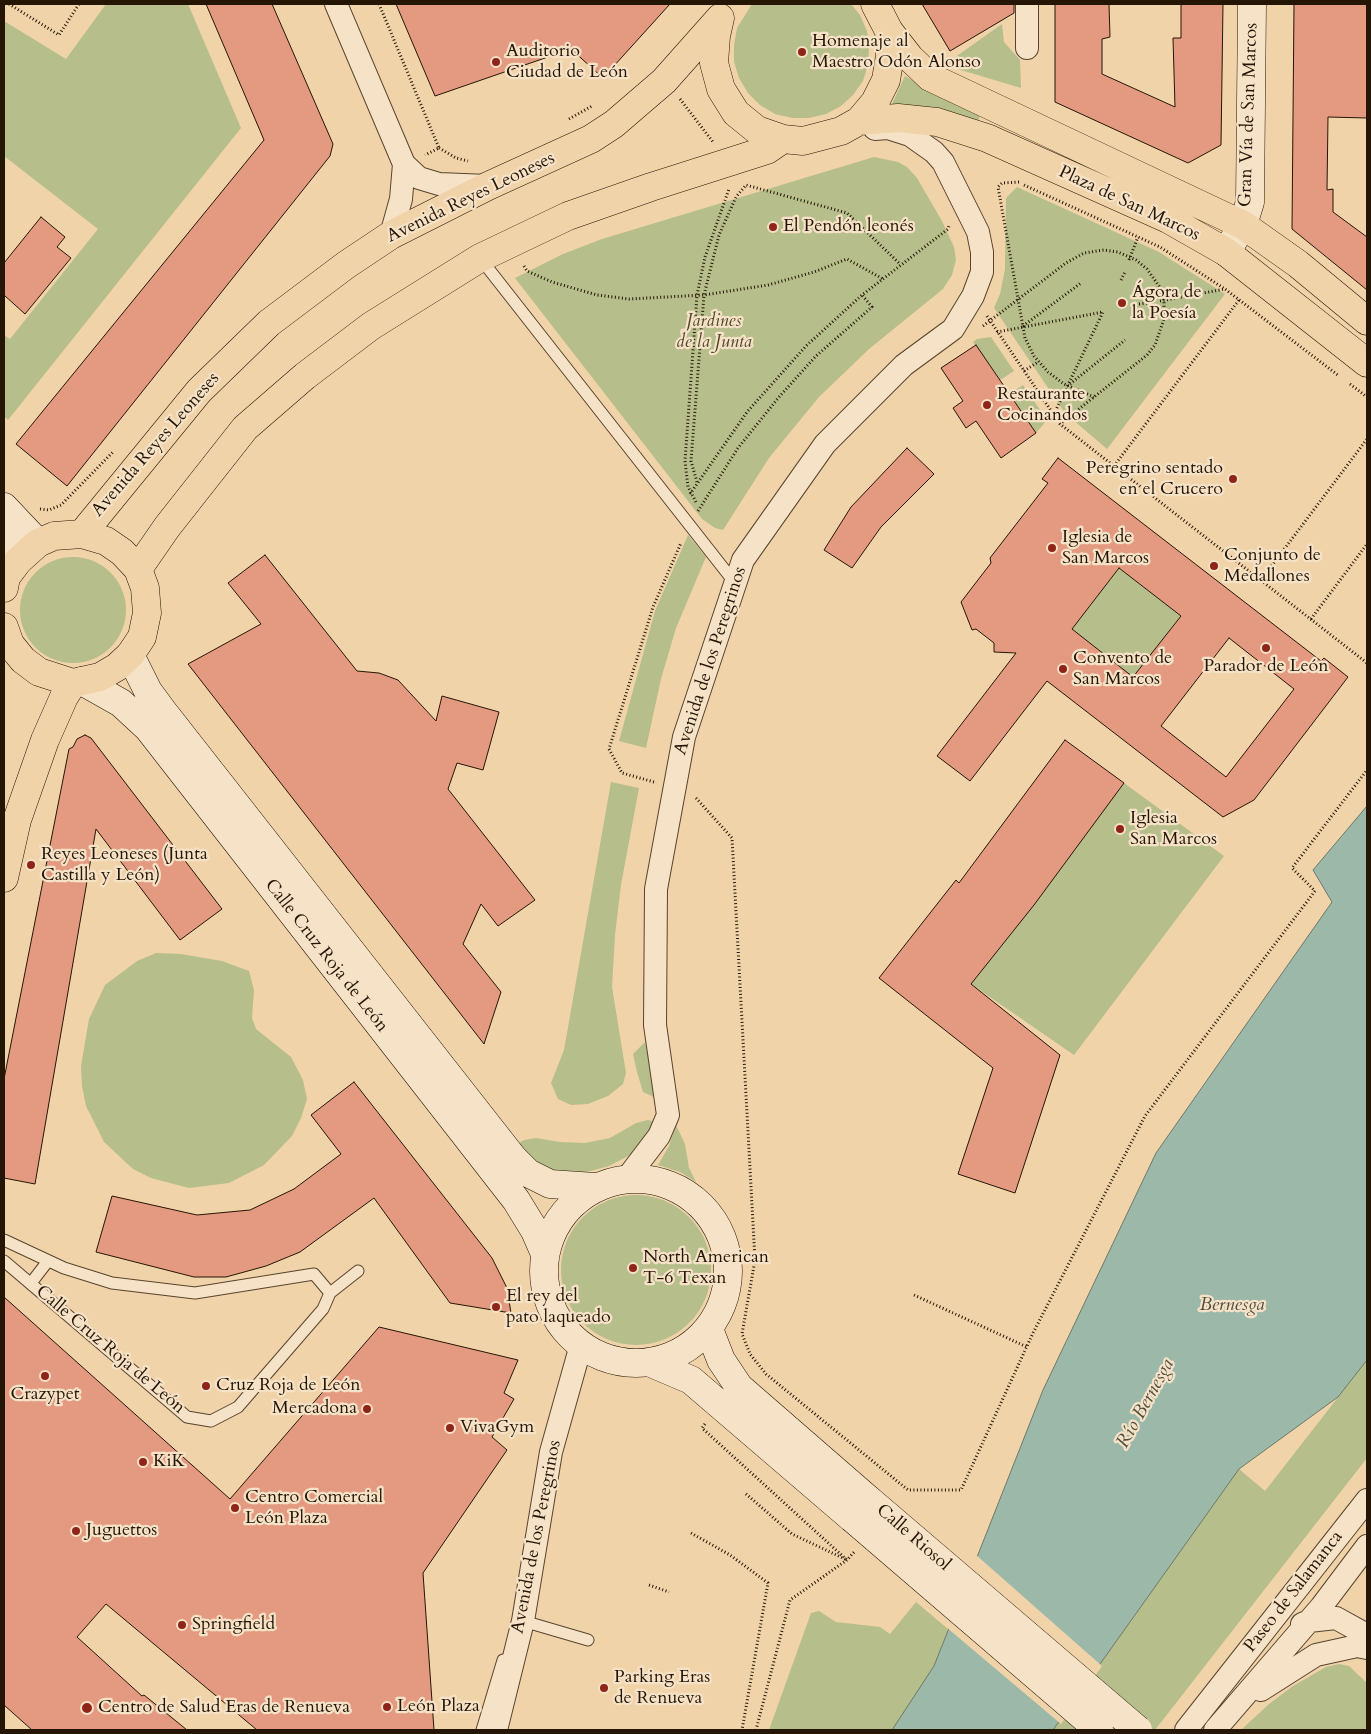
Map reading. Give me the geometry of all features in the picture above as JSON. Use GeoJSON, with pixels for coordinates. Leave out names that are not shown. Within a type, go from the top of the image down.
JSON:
{"type":"FeatureCollection","features":[{"type":"Feature","properties":{"kind":"main road","name":"Plaza de San Marcos"},"geometry":{"type":"LineString","coordinates":[[875,4],[890,31],[910,58],[930,77],[1243,225],[1298,264],[1367,321]]}},
{"type":"Feature","properties":{"kind":"main road","name":"Gran Vía de San Marcos"},"geometry":{"type":"LineString","coordinates":[[1226,252],[1243,225],[1250,202],[1252,4]]}},
{"type":"Feature","properties":{"kind":"main road","name":"Plaza de San Marcos"},"geometry":{"type":"LineString","coordinates":[[724,11],[716,36],[714,63],[721,89],[736,113],[757,130],[783,139],[803,141],[850,126],[898,118],[937,122],[987,138],[1168,219],[1226,252],[1367,363]]}},
{"type":"Feature","properties":{"kind":"main road","name":"Avenida Reyes Leoneses"},"geometry":{"type":"LineString","coordinates":[[82,534],[199,391],[262,330],[346,265],[391,235],[488,186],[567,152],[592,139],[614,124],[677,69],[724,11]]}},
{"type":"Feature","properties":{"kind":"main road"},"geometry":{"type":"LineString","coordinates":[[850,126],[875,102],[886,80],[890,56],[890,31]]}},
{"type":"Feature","properties":{"kind":"main road"},"geometry":{"type":"LineString","coordinates":[[138,569],[166,527],[245,428],[305,376],[371,326],[480,258],[568,216],[767,150],[783,139]]}},
{"type":"Feature","properties":{"kind":"main road"},"geometry":{"type":"LineString","coordinates":[[4,507],[38,543]]}},
{"type":"Feature","properties":{"kind":"main road"},"geometry":{"type":"LineString","coordinates":[[4,588],[11,550],[38,543],[54,536],[82,534],[106,541],[122,552],[138,569],[145,588],[148,613],[142,637],[130,655],[117,667],[100,677],[78,682],[55,679],[39,672],[6,645]]}},
{"type":"Feature","properties":{"kind":"main road","name":"Calle Cruz Roja de León"},"geometry":{"type":"LineString","coordinates":[[130,655],[148,691],[165,714],[513,1158],[528,1173],[550,1184],[595,1187]]}},
{"type":"Feature","properties":{"kind":"main road"},"geometry":{"type":"LineString","coordinates":[[4,878],[17,820],[45,740],[64,697],[78,682]]}},
{"type":"Feature","properties":{"kind":"main road","name":"Calle Cruz Roja de León"},"geometry":{"type":"LineString","coordinates":[[78,682],[121,702],[148,728],[516,1200],[535,1231],[545,1254]]}},
{"type":"Feature","properties":{"kind":"main road"},"geometry":{"type":"LineString","coordinates":[[627,1178],[652,1179],[676,1187],[697,1201],[713,1219],[724,1242],[729,1272],[724,1302],[709,1329],[693,1345],[651,1363],[626,1363],[602,1357],[581,1345],[562,1327],[550,1305],[544,1280],[545,1254],[554,1227],[572,1204],[595,1187],[627,1178]]}},
{"type":"Feature","properties":{"kind":"main road","name":"Calle Riosol"},"geometry":{"type":"LineString","coordinates":[[709,1329],[725,1368],[739,1387],[860,1509],[1099,1730]]}},
{"type":"Feature","properties":{"kind":"main road","name":"Calle Riosol"},"geometry":{"type":"LineString","coordinates":[[651,1363],[691,1380],[860,1509],[1138,1730]]}},
{"type":"Feature","properties":{"kind":"street"},"geometry":{"type":"LineString","coordinates":[[336,4],[414,160],[419,178],[439,184],[488,186]]}},
{"type":"Feature","properties":{"kind":"street"},"geometry":{"type":"LineString","coordinates":[[1027,48],[1028,4]]}},
{"type":"Feature","properties":{"kind":"street","name":"Avenida de los Peregrinos"},"geometry":{"type":"LineString","coordinates":[[627,1178],[659,1136],[668,1115],[655,1025],[656,889],[684,737],[743,560],[825,444],[904,365],[953,329],[973,296],[982,272],[982,252],[978,232],[950,174],[934,152],[910,135],[888,128],[850,126]]}},
{"type":"Feature","properties":{"kind":"street"},"geometry":{"type":"LineString","coordinates":[[391,235],[414,160]]}},
{"type":"Feature","properties":{"kind":"street","name":"Avenida de los Peregrinos"},"geometry":{"type":"LineString","coordinates":[[496,1730],[521,1627],[551,1452],[581,1345]]}},
{"type":"Feature","properties":{"kind":"street","name":"Paseo de Salamanca"},"geometry":{"type":"LineString","coordinates":[[1186,1730],[1367,1500]]}},
{"type":"Feature","properties":{"kind":"street"},"geometry":{"type":"LineString","coordinates":[[1357,1648],[1330,1630],[1318,1615],[1320,1593],[1324,1579],[1367,1524]]}},
{"type":"Feature","properties":{"kind":"street","name":"Paseo de Salamanca"},"geometry":{"type":"LineString","coordinates":[[1222,1723],[1318,1615],[1367,1546]]}},
{"type":"Feature","properties":{"kind":"street"},"geometry":{"type":"LineString","coordinates":[[1318,1615],[1336,1618],[1367,1635]]}},
{"type":"Feature","properties":{"kind":"street","name":"Paseo de Salamanca"},"geometry":{"type":"LineString","coordinates":[[1222,1684],[1247,1676],[1290,1630],[1318,1615]]}},
{"type":"Feature","properties":{"kind":"street"},"geometry":{"type":"LineString","coordinates":[[1222,1723],[1274,1680],[1316,1655],[1357,1648]]}},
{"type":"Feature","properties":{"kind":"lane"},"geometry":{"type":"LineString","coordinates":[[480,258],[735,583]]}},
{"type":"Feature","properties":{"kind":"lane","name":"Calle Cruz Roja de León"},"geometry":{"type":"LineString","coordinates":[[4,1240],[48,1261],[112,1283],[194,1293],[314,1274],[330,1293],[323,1309],[238,1408],[211,1421],[187,1416],[4,1261]]}},
{"type":"Feature","properties":{"kind":"lane"},"geometry":{"type":"LineString","coordinates":[[32,1283],[48,1261]]}},
{"type":"Feature","properties":{"kind":"lane"},"geometry":{"type":"LineString","coordinates":[[330,1293],[358,1271]]}},
{"type":"Feature","properties":{"kind":"lane"},"geometry":{"type":"LineString","coordinates":[[482,1730],[501,1663],[521,1627],[588,1640]]}},
{"type":"Feature","properties":{"kind":"path"},"geometry":{"type":"LineString","coordinates":[[10,4],[59,35],[78,4]]}},
{"type":"Feature","properties":{"kind":"path"},"geometry":{"type":"LineString","coordinates":[[379,4],[439,148],[456,158],[476,162]]}},
{"type":"Feature","properties":{"kind":"path"},"geometry":{"type":"LineString","coordinates":[[676,94],[715,144]]}},
{"type":"Feature","properties":{"kind":"path"},"geometry":{"type":"LineString","coordinates":[[563,122],[595,104]]}},
{"type":"Feature","properties":{"kind":"path"},"geometry":{"type":"LineString","coordinates":[[414,160],[439,148]]}},
{"type":"Feature","properties":{"kind":"path"},"geometry":{"type":"LineString","coordinates":[[1094,397],[1068,386],[1048,372],[1038,362],[1028,344],[1022,326],[998,187],[1002,183],[1016,181],[1160,247],[1225,289],[1367,398]]}},
{"type":"Feature","properties":{"kind":"path"},"geometry":{"type":"LineString","coordinates":[[700,507],[690,493],[686,479],[685,461],[697,295],[705,257],[730,190],[728,184]]}},
{"type":"Feature","properties":{"kind":"path"},"geometry":{"type":"LineString","coordinates":[[697,482],[692,461],[704,295],[719,235],[736,197],[746,185],[847,214],[900,264]]}},
{"type":"Feature","properties":{"kind":"path"},"geometry":{"type":"LineString","coordinates":[[687,499],[747,412],[788,364],[824,328],[900,264],[948,229],[950,222]]}},
{"type":"Feature","properties":{"kind":"path"},"geometry":{"type":"LineString","coordinates":[[1130,259],[1138,237]]}},
{"type":"Feature","properties":{"kind":"path"},"geometry":{"type":"LineString","coordinates":[[976,331],[1066,263],[1084,253],[1104,250],[1142,264],[1152,274],[1162,300],[1164,319],[1155,345],[1146,355],[1060,424]]}},
{"type":"Feature","properties":{"kind":"path"},"geometry":{"type":"LineString","coordinates":[[522,263],[528,271],[552,282],[597,295],[629,299],[704,295],[791,279],[847,259],[883,279]]}},
{"type":"Feature","properties":{"kind":"path"},"geometry":{"type":"LineString","coordinates":[[1121,280],[1125,272]]}},
{"type":"Feature","properties":{"kind":"path"},"geometry":{"type":"LineString","coordinates":[[1022,326],[1081,283]]}},
{"type":"Feature","properties":{"kind":"path"},"geometry":{"type":"LineString","coordinates":[[1162,300],[1225,289]]}},
{"type":"Feature","properties":{"kind":"path"},"geometry":{"type":"LineString","coordinates":[[1114,466],[1239,300]]}},
{"type":"Feature","properties":{"kind":"path"},"geometry":{"type":"LineString","coordinates":[[1139,304],[1148,303]]}},
{"type":"Feature","properties":{"kind":"path"},"geometry":{"type":"LineString","coordinates":[[984,312],[1060,424],[1367,663]]}},
{"type":"Feature","properties":{"kind":"path"},"geometry":{"type":"LineString","coordinates":[[997,332],[1103,312],[1053,415]]}},
{"type":"Feature","properties":{"kind":"path"},"geometry":{"type":"LineString","coordinates":[[1068,386],[1125,340]]}},
{"type":"Feature","properties":{"kind":"path"},"geometry":{"type":"LineString","coordinates":[[1024,371],[1038,362]]}},
{"type":"Feature","properties":{"kind":"path"},"geometry":{"type":"LineString","coordinates":[[1261,580],[1367,439]]}},
{"type":"Feature","properties":{"kind":"path"},"geometry":{"type":"LineString","coordinates":[[1311,619],[1367,544]]}},
{"type":"Feature","properties":{"kind":"path"},"geometry":{"type":"LineString","coordinates":[[694,796],[732,838],[755,1260],[742,1334],[750,1354],[766,1374],[906,1492],[961,1490],[1033,1333],[1145,1116],[1315,891],[1292,868],[1367,770]]}},
{"type":"Feature","properties":{"kind":"path"},"geometry":{"type":"LineString","coordinates":[[914,1295],[1027,1347]]}},
{"type":"Feature","properties":{"kind":"path"},"geometry":{"type":"LineString","coordinates":[[711,1419],[702,1428],[847,1560]]}},
{"type":"Feature","properties":{"kind":"path"},"geometry":{"type":"LineString","coordinates":[[745,1493],[792,1534],[847,1560]]}},
{"type":"Feature","properties":{"kind":"path"},"geometry":{"type":"LineString","coordinates":[[691,1533],[730,1555],[768,1583],[742,1730]]}},
{"type":"Feature","properties":{"kind":"path"},"geometry":{"type":"LineString","coordinates":[[756,1730],[790,1600],[847,1560],[860,1546]]}},
{"type":"Feature","properties":{"kind":"path"},"geometry":{"type":"LineString","coordinates":[[649,1585],[669,1592]]}},
{"type":"Feature","properties":{"kind":"green space"},"geometry":{"type":"Polygon","coordinates":[[[106,4],[188,4],[241,128],[8,420],[4,416],[4,335],[10,339],[98,229],[4,156],[4,21],[66,59],[106,4]]]}},
{"type":"Feature","properties":{"kind":"green space"},"geometry":{"type":"Polygon","coordinates":[[[752,4],[851,4],[860,15],[867,31],[869,48],[868,65],[863,81],[853,95],[841,106],[826,114],[809,118],[792,118],[775,114],[760,105],[748,93],[739,78],[734,62],[737,28],[752,4]]]}},
{"type":"Feature","properties":{"kind":"green space"},"geometry":{"type":"Polygon","coordinates":[[[1002,24],[1004,42],[1020,60],[1021,88],[944,65],[1002,24]]]}},
{"type":"Feature","properties":{"kind":"green space"},"geometry":{"type":"Polygon","coordinates":[[[905,76],[935,94],[981,112],[978,122],[891,106],[905,76]]]}},
{"type":"Feature","properties":{"kind":"green space","name":"Jardines de la Junta"},"geometry":{"type":"Polygon","coordinates":[[[874,157],[898,162],[907,167],[917,178],[942,221],[954,247],[956,260],[952,275],[943,289],[869,349],[819,397],[769,458],[723,530],[715,528],[702,519],[515,278],[563,254],[602,239],[874,157]]]}},
{"type":"Feature","properties":{"kind":"green space"},"geometry":{"type":"Polygon","coordinates":[[[1017,187],[1159,252],[1225,294],[1107,449],[1065,413],[994,308],[1000,294],[1005,269],[1006,198],[1017,187]]]}},
{"type":"Feature","properties":{"kind":"green space"},"geometry":{"type":"Polygon","coordinates":[[[991,337],[1014,371],[1000,380],[973,342],[977,339],[991,337]]]}},
{"type":"Feature","properties":{"kind":"green space"},"geometry":{"type":"Polygon","coordinates":[[[1023,385],[1047,420],[1036,433],[1010,394],[1023,385]]]}},
{"type":"Feature","properties":{"kind":"green space"},"geometry":{"type":"Polygon","coordinates":[[[688,535],[706,557],[676,628],[661,679],[646,748],[619,741],[655,611],[688,535]]]}},
{"type":"Feature","properties":{"kind":"green space"},"geometry":{"type":"Polygon","coordinates":[[[73,557],[93,561],[110,573],[122,590],[126,610],[122,630],[110,647],[93,659],[73,663],[53,659],[36,647],[24,630],[20,610],[24,590],[36,573],[53,561],[73,557]]]}},
{"type":"Feature","properties":{"kind":"green space"},"geometry":{"type":"Polygon","coordinates":[[[1119,568],[1181,616],[1133,677],[1072,629],[1119,568]]]}},
{"type":"Feature","properties":{"kind":"green space"},"geometry":{"type":"Polygon","coordinates":[[[611,782],[639,788],[621,885],[615,935],[612,987],[626,1073],[623,1084],[608,1096],[588,1104],[571,1105],[558,1099],[551,1083],[564,1050],[611,782]]]}},
{"type":"Feature","properties":{"kind":"green space"},"geometry":{"type":"Polygon","coordinates":[[[1124,783],[1224,856],[1074,1055],[971,984],[1124,783]]]}},
{"type":"Feature","properties":{"kind":"green space"},"geometry":{"type":"Polygon","coordinates":[[[156,953],[181,954],[222,961],[249,971],[254,990],[252,1018],[256,1029],[291,1057],[303,1080],[307,1099],[301,1118],[292,1136],[264,1165],[229,1183],[189,1188],[151,1178],[133,1169],[104,1142],[86,1106],[81,1066],[89,1019],[105,985],[137,961],[156,953]]]}},
{"type":"Feature","properties":{"kind":"green space"},"geometry":{"type":"Polygon","coordinates":[[[645,1042],[658,1099],[643,1092],[637,1072],[633,1054],[645,1042]]]}},
{"type":"Feature","properties":{"kind":"green space"},"geometry":{"type":"Polygon","coordinates":[[[648,1120],[656,1122],[632,1154],[609,1166],[583,1173],[560,1173],[540,1166],[517,1144],[524,1140],[536,1138],[560,1142],[585,1143],[610,1138],[636,1123],[648,1120]]]}},
{"type":"Feature","properties":{"kind":"green space"},"geometry":{"type":"Polygon","coordinates":[[[676,1125],[685,1144],[689,1168],[696,1182],[680,1172],[658,1165],[669,1146],[676,1125]]]}},
{"type":"Feature","properties":{"kind":"green space"},"geometry":{"type":"Polygon","coordinates":[[[636,1195],[665,1201],[689,1217],[705,1241],[711,1270],[705,1299],[689,1323],[665,1339],[636,1345],[607,1339],[583,1323],[567,1299],[561,1270],[567,1241],[583,1217],[607,1201],[636,1195]]]}},
{"type":"Feature","properties":{"kind":"green space"},"geometry":{"type":"Polygon","coordinates":[[[1367,1360],[1367,1458],[1155,1730],[1053,1730],[1239,1469],[1265,1491],[1367,1360]]]}},
{"type":"Feature","properties":{"kind":"green space"},"geometry":{"type":"Polygon","coordinates":[[[916,1602],[948,1629],[934,1666],[892,1730],[769,1730],[811,1613],[819,1611],[836,1622],[880,1627],[890,1634],[916,1602]]]}},
{"type":"Feature","properties":{"kind":"green space"},"geometry":{"type":"Polygon","coordinates":[[[1339,1664],[1349,1666],[1367,1683],[1367,1730],[1241,1730],[1269,1704],[1293,1686],[1326,1667],[1339,1664]]]}},
{"type":"Feature","properties":{"kind":"water","name":"Bernesga"},"geometry":{"type":"Polygon","coordinates":[[[1367,806],[1367,1360],[1338,1397],[1239,1469],[1053,1730],[892,1730],[934,1666],[1043,1390],[1156,1153],[1332,902],[1313,870],[1367,806]]]}},
{"type":"Feature","properties":{"kind":"pier"},"geometry":{"type":"Polygon","coordinates":[[[975,1554],[1102,1666],[1061,1724],[946,1627],[975,1554]]]}},
{"type":"Feature","properties":{"kind":"building"},"geometry":{"type":"Polygon","coordinates":[[[206,4],[272,4],[333,144],[330,156],[67,486],[16,444],[264,140],[206,4]]]}},
{"type":"Feature","properties":{"kind":"building"},"geometry":{"type":"Polygon","coordinates":[[[396,4],[670,4],[603,78],[571,49],[435,96],[396,4]]]}},
{"type":"Feature","properties":{"kind":"building"},"geometry":{"type":"Polygon","coordinates":[[[922,4],[1014,4],[1014,13],[950,51],[922,4]]]}},
{"type":"Feature","properties":{"kind":"building"},"geometry":{"type":"Polygon","coordinates":[[[1055,4],[1109,4],[1110,37],[1102,39],[1102,74],[1175,107],[1173,38],[1181,38],[1181,4],[1223,4],[1221,145],[1188,163],[1055,102],[1055,4]]]}},
{"type":"Feature","properties":{"kind":"building"},"geometry":{"type":"Polygon","coordinates":[[[1294,4],[1367,4],[1367,118],[1328,117],[1327,190],[1333,189],[1333,212],[1367,237],[1367,290],[1292,229],[1294,4]]]}},
{"type":"Feature","properties":{"kind":"building"},"geometry":{"type":"Polygon","coordinates":[[[41,217],[65,237],[57,247],[71,258],[25,314],[4,295],[4,263],[41,217]]]}},
{"type":"Feature","properties":{"kind":"building","name":"Restaurante Cocinandos"},"geometry":{"type":"Polygon","coordinates":[[[976,345],[1036,433],[1001,458],[976,421],[966,428],[953,408],[963,401],[941,368],[976,345]]]}},
{"type":"Feature","properties":{"kind":"building"},"geometry":{"type":"Polygon","coordinates":[[[907,448],[934,474],[881,527],[852,568],[824,550],[851,507],[907,448]]]}},
{"type":"Feature","properties":{"kind":"building","name":"Convento de San Marcos"},"geometry":{"type":"Polygon","coordinates":[[[1058,458],[1321,661],[1324,658],[1348,677],[1254,800],[1223,817],[1047,681],[970,781],[937,756],[1016,653],[994,652],[994,643],[976,629],[972,630],[961,602],[991,563],[990,558],[1048,483],[1042,479],[1058,458]],[[1119,568],[1072,629],[1133,677],[1181,616],[1119,568]],[[1229,638],[1161,726],[1226,777],[1294,689],[1229,638]]]}},
{"type":"Feature","properties":{"kind":"building"},"geometry":{"type":"Polygon","coordinates":[[[265,555],[357,671],[379,673],[398,680],[436,721],[442,696],[499,712],[483,770],[457,763],[448,789],[535,900],[498,926],[481,904],[463,944],[501,992],[484,1044],[188,664],[261,624],[228,583],[265,555]]]}},
{"type":"Feature","properties":{"kind":"building"},"geometry":{"type":"Polygon","coordinates":[[[85,735],[91,738],[222,909],[180,940],[96,829],[35,1184],[4,1178],[4,1079],[69,749],[73,747],[77,739],[85,735]]]}},
{"type":"Feature","properties":{"kind":"building"},"geometry":{"type":"Polygon","coordinates":[[[1065,740],[1124,783],[1034,905],[971,984],[1060,1055],[1015,1193],[958,1174],[993,1068],[879,978],[956,880],[959,883],[1065,740]]]}},
{"type":"Feature","properties":{"kind":"building"},"geometry":{"type":"Polygon","coordinates":[[[354,1082],[492,1258],[507,1288],[511,1313],[450,1303],[374,1198],[300,1252],[266,1266],[226,1277],[194,1277],[96,1252],[112,1196],[197,1215],[250,1210],[294,1189],[341,1154],[311,1115],[354,1082]]]}},
{"type":"Feature","properties":{"kind":"building","name":"Centro Comercial León Plaza"},"geometry":{"type":"Polygon","coordinates":[[[4,1297],[230,1499],[379,1327],[518,1360],[504,1393],[514,1399],[492,1437],[507,1450],[423,1573],[434,1730],[257,1730],[106,1604],[77,1637],[142,1696],[144,1695],[187,1730],[32,1730],[4,1705],[4,1297]]]}},
{"type":"Feature","properties":{"kind":"place","name":"Homenaje al Maestro Odón Alonso"},"geometry":{"type":"Point","coordinates":[802,52]}},
{"type":"Feature","properties":{"kind":"place","name":"Auditorio Ciudad de León"},"geometry":{"type":"Point","coordinates":[496,62]}},
{"type":"Feature","properties":{"kind":"place","name":"El Pendón leonés"},"geometry":{"type":"Point","coordinates":[773,227]}},
{"type":"Feature","properties":{"kind":"place","name":"Ágora de la Poesía"},"geometry":{"type":"Point","coordinates":[1122,303]}},
{"type":"Feature","properties":{"kind":"place","name":"Restaurante Cocinandos"},"geometry":{"type":"Point","coordinates":[987,405]}},
{"type":"Feature","properties":{"kind":"place","name":"Peregrino sentado en el Crucero"},"geometry":{"type":"Point","coordinates":[1233,479]}},
{"type":"Feature","properties":{"kind":"place","name":"Iglesia de San Marcos"},"geometry":{"type":"Point","coordinates":[1052,548]}},
{"type":"Feature","properties":{"kind":"place","name":"Conjunto de Medallones"},"geometry":{"type":"Point","coordinates":[1214,566]}},
{"type":"Feature","properties":{"kind":"place","name":"Parador de León"},"geometry":{"type":"Point","coordinates":[1266,648]}},
{"type":"Feature","properties":{"kind":"place","name":"Convento de San Marcos"},"geometry":{"type":"Point","coordinates":[1063,669]}},
{"type":"Feature","properties":{"kind":"place","name":"Iglesia San Marcos"},"geometry":{"type":"Point","coordinates":[1120,829]}},
{"type":"Feature","properties":{"kind":"place","name":"Reyes Leoneses (Junta Castilla y León)"},"geometry":{"type":"Point","coordinates":[31,865]}},
{"type":"Feature","properties":{"kind":"place","name":"North American T-6 Texan"},"geometry":{"type":"Point","coordinates":[633,1268]}},
{"type":"Feature","properties":{"kind":"place","name":"El rey del pato laqueado"},"geometry":{"type":"Point","coordinates":[496,1307]}},
{"type":"Feature","properties":{"kind":"place","name":"Crazypet"},"geometry":{"type":"Point","coordinates":[45,1376]}},
{"type":"Feature","properties":{"kind":"place","name":"Cruz Roja de León"},"geometry":{"type":"Point","coordinates":[206,1386]}},
{"type":"Feature","properties":{"kind":"place","name":"Mercadona"},"geometry":{"type":"Point","coordinates":[367,1409]}},
{"type":"Feature","properties":{"kind":"place","name":"VivaGym"},"geometry":{"type":"Point","coordinates":[450,1428]}},
{"type":"Feature","properties":{"kind":"place","name":"KiK"},"geometry":{"type":"Point","coordinates":[143,1462]}},
{"type":"Feature","properties":{"kind":"place","name":"Centro Comercial León Plaza"},"geometry":{"type":"Point","coordinates":[235,1508]}},
{"type":"Feature","properties":{"kind":"place","name":"Juguettos"},"geometry":{"type":"Point","coordinates":[76,1531]}},
{"type":"Feature","properties":{"kind":"place","name":"Springfield"},"geometry":{"type":"Point","coordinates":[182,1625]}},
{"type":"Feature","properties":{"kind":"place","name":"Parking Eras de Renueva"},"geometry":{"type":"Point","coordinates":[604,1688]}},
{"type":"Feature","properties":{"kind":"place","name":"León Plaza"},"geometry":{"type":"Point","coordinates":[387,1707]}},
{"type":"Feature","properties":{"kind":"place","name":"Centro de Salud Eras de Renueva"},"geometry":{"type":"Point","coordinates":[87,1708]}},
{"type":"Feature","properties":{"kind":"water label","name":"Río Bernesga"},"geometry":{"type":"Point","coordinates":[1146,1404]}}]}
